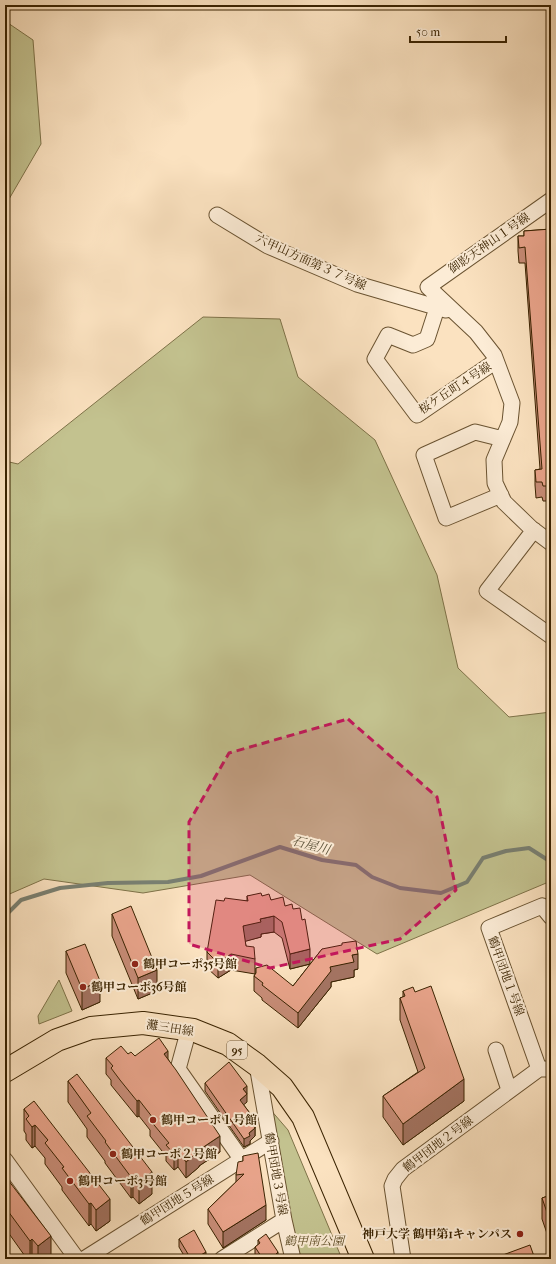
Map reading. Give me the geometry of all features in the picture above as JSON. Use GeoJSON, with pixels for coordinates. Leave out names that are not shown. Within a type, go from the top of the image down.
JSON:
{"type":"FeatureCollection","features":[{"type":"Feature","properties":{"kind":"main road","name":"灘三田線"},"geometry":{"type":"LineString","coordinates":[[5,1071],[56,1040],[91,1028],[143,1023],[189,1029],[228,1044],[258,1065],[282,1086],[303,1117],[363,1259]]}},
{"type":"Feature","properties":{"kind":"street","name":"御影天神山１号線"},"geometry":{"type":"LineString","coordinates":[[454,313],[428,287],[551,200]]}},
{"type":"Feature","properties":{"kind":"street","name":"六甲山方面第３７号線"},"geometry":{"type":"LineString","coordinates":[[217,215],[268,246],[357,284],[454,313]]}},
{"type":"Feature","properties":{"kind":"street","name":"桜ケ丘町４号線"},"geometry":{"type":"LineString","coordinates":[[437,308],[427,339],[413,345],[388,335],[375,359],[417,415],[496,361]]}},
{"type":"Feature","properties":{"kind":"street"},"geometry":{"type":"LineString","coordinates":[[454,313],[476,332],[494,355],[512,403],[510,422],[494,460],[495,483],[500,495],[504,502],[534,530],[551,543]]}},
{"type":"Feature","properties":{"kind":"street"},"geometry":{"type":"LineString","coordinates":[[500,495],[446,518],[424,455],[475,432],[503,439]]}},
{"type":"Feature","properties":{"kind":"street"},"geometry":{"type":"LineString","coordinates":[[534,530],[487,591],[551,636]]}},
{"type":"Feature","properties":{"kind":"street","name":"鶴甲団地１号線"},"geometry":{"type":"LineString","coordinates":[[545,1069],[489,928],[542,906],[551,917]]}},
{"type":"Feature","properties":{"kind":"street"},"geometry":{"type":"LineString","coordinates":[[189,1029],[178,1068],[242,1160]]}},
{"type":"Feature","properties":{"kind":"street"},"geometry":{"type":"LineString","coordinates":[[496,1050],[509,1090]]}},
{"type":"Feature","properties":{"kind":"street","name":"鶴甲団地３号線"},"geometry":{"type":"LineString","coordinates":[[258,1065],[284,1220],[293,1259]]}},
{"type":"Feature","properties":{"kind":"street","name":"鶴甲団地２号線"},"geometry":{"type":"LineString","coordinates":[[402,1259],[392,1186],[396,1179],[404,1169],[509,1090],[545,1069]]}},
{"type":"Feature","properties":{"kind":"street","name":"鶴甲団地５号線"},"geometry":{"type":"LineString","coordinates":[[84,1259],[271,1142]]}},
{"type":"Feature","properties":{"kind":"street"},"geometry":{"type":"LineString","coordinates":[[5,1160],[77,1259]]}},
{"type":"Feature","properties":{"kind":"street"},"geometry":{"type":"LineString","coordinates":[[222,1259],[284,1220]]}},
{"type":"Feature","properties":{"kind":"highlighted area"},"geometry":{"type":"Polygon","coordinates":[[[348,719],[437,797],[456,890],[400,939],[270,968],[189,944],[189,822],[229,753],[348,719]]]}},
{"type":"Feature","properties":{"kind":"green space"},"geometry":{"type":"Polygon","coordinates":[[[5,21],[33,40],[41,144],[5,206],[5,21]]]}},
{"type":"Feature","properties":{"kind":"green space"},"geometry":{"type":"Polygon","coordinates":[[[203,317],[280,319],[298,377],[375,440],[437,575],[458,668],[509,717],[551,712],[551,881],[377,954],[250,875],[143,893],[44,879],[5,896],[5,461],[18,464],[203,317]]]}},
{"type":"Feature","properties":{"kind":"green space"},"geometry":{"type":"Polygon","coordinates":[[[59,980],[72,1011],[39,1024],[38,1016],[59,980]]]}},
{"type":"Feature","properties":{"kind":"green space","name":"鶴甲南公園"},"geometry":{"type":"Polygon","coordinates":[[[269,1108],[288,1130],[342,1259],[299,1259],[269,1108]]]}},
{"type":"Feature","properties":{"kind":"building"},"geometry":{"type":"Polygon","coordinates":[[[551,229],[551,486],[543,486],[542,482],[536,482],[535,470],[542,469],[525,247],[519,248],[518,236],[524,236],[524,231],[551,229]]]}},
{"type":"Feature","properties":{"kind":"building"},"geometry":{"type":"Polygon","coordinates":[[[261,893],[262,896],[269,894],[271,900],[283,897],[285,906],[292,904],[293,909],[300,908],[302,920],[305,919],[310,949],[290,954],[282,922],[274,916],[260,919],[261,922],[243,926],[246,946],[254,947],[255,959],[231,954],[218,963],[207,952],[216,900],[224,901],[225,898],[248,901],[247,896],[261,893]]]}},
{"type":"Feature","properties":{"kind":"building"},"geometry":{"type":"Polygon","coordinates":[[[131,906],[157,970],[138,978],[112,914],[131,906]]]}},
{"type":"Feature","properties":{"kind":"building"},"geometry":{"type":"Polygon","coordinates":[[[356,941],[358,954],[352,955],[354,962],[330,967],[331,971],[298,1013],[262,985],[263,983],[254,976],[256,973],[256,968],[267,965],[293,986],[322,949],[342,945],[342,943],[356,941]]]}},
{"type":"Feature","properties":{"kind":"building"},"geometry":{"type":"Polygon","coordinates":[[[85,944],[100,981],[82,989],[66,951],[85,944]]]}},
{"type":"Feature","properties":{"kind":"building"},"geometry":{"type":"Polygon","coordinates":[[[431,986],[464,1079],[403,1124],[383,1096],[425,1068],[400,998],[405,996],[403,991],[413,987],[415,992],[431,986]]]}},
{"type":"Feature","properties":{"kind":"building"},"geometry":{"type":"Polygon","coordinates":[[[159,1038],[168,1051],[164,1054],[220,1136],[199,1150],[186,1162],[178,1151],[174,1154],[166,1145],[169,1143],[150,1120],[153,1118],[139,1100],[137,1101],[120,1080],[111,1068],[113,1066],[106,1058],[121,1046],[128,1054],[131,1052],[135,1056],[159,1038]]]}},
{"type":"Feature","properties":{"kind":"building"},"geometry":{"type":"Polygon","coordinates":[[[229,1062],[247,1086],[243,1089],[247,1094],[240,1100],[255,1120],[252,1122],[255,1128],[249,1133],[250,1136],[244,1139],[205,1083],[229,1062]]]}},
{"type":"Feature","properties":{"kind":"building"},"geometry":{"type":"Polygon","coordinates":[[[77,1074],[152,1172],[139,1182],[133,1175],[131,1177],[87,1116],[91,1113],[68,1081],[77,1074]]]}},
{"type":"Feature","properties":{"kind":"building"},"geometry":{"type":"Polygon","coordinates":[[[34,1101],[110,1199],[96,1210],[91,1203],[89,1204],[62,1168],[64,1167],[45,1143],[48,1140],[35,1125],[32,1127],[26,1119],[29,1116],[24,1109],[34,1101]]]}},
{"type":"Feature","properties":{"kind":"building"},"geometry":{"type":"Polygon","coordinates":[[[258,1153],[266,1205],[223,1232],[208,1209],[244,1174],[236,1175],[238,1162],[243,1161],[243,1156],[258,1153]]]}},
{"type":"Feature","properties":{"kind":"building"},"geometry":{"type":"Polygon","coordinates":[[[5,1176],[51,1236],[38,1246],[32,1239],[30,1241],[5,1207],[5,1176]]]}},
{"type":"Feature","properties":{"kind":"building"},"geometry":{"type":"Polygon","coordinates":[[[551,1195],[551,1224],[542,1198],[551,1195]]]}},
{"type":"Feature","properties":{"kind":"building"},"geometry":{"type":"Polygon","coordinates":[[[194,1230],[206,1252],[194,1259],[191,1259],[179,1239],[194,1230]]]}},
{"type":"Feature","properties":{"kind":"building"},"geometry":{"type":"Polygon","coordinates":[[[266,1234],[278,1252],[274,1256],[276,1259],[263,1259],[255,1247],[260,1243],[258,1240],[266,1234]]]}},
{"type":"Feature","properties":{"kind":"building"},"geometry":{"type":"Polygon","coordinates":[[[530,1245],[535,1259],[492,1259],[530,1245]]]}},
{"type":"Feature","properties":{"kind":"waterway","name":"石屋川"},"geometry":{"type":"LineString","coordinates":[[5,916],[21,900],[60,888],[108,883],[168,882],[201,876],[280,847],[322,860],[356,865],[372,877],[400,888],[441,893],[467,882],[483,858],[506,851],[529,848],[551,862]]}},
{"type":"Feature","properties":{"kind":"place","name":"鶴甲コーポ35号館"},"geometry":{"type":"Point","coordinates":[135,964]}},
{"type":"Feature","properties":{"kind":"place","name":"鶴甲コーポ36号館"},"geometry":{"type":"Point","coordinates":[83,987]}},
{"type":"Feature","properties":{"kind":"place","name":"鶴甲コーポ１号館"},"geometry":{"type":"Point","coordinates":[153,1120]}},
{"type":"Feature","properties":{"kind":"place","name":"鶴甲コーポ２号館"},"geometry":{"type":"Point","coordinates":[113,1154]}},
{"type":"Feature","properties":{"kind":"place","name":"鶴甲コーポ3号館"},"geometry":{"type":"Point","coordinates":[70,1181]}},
{"type":"Feature","properties":{"kind":"place","name":"神戸大学 鶴甲第1キャンパス"},"geometry":{"type":"Point","coordinates":[520,1234]}}]}
